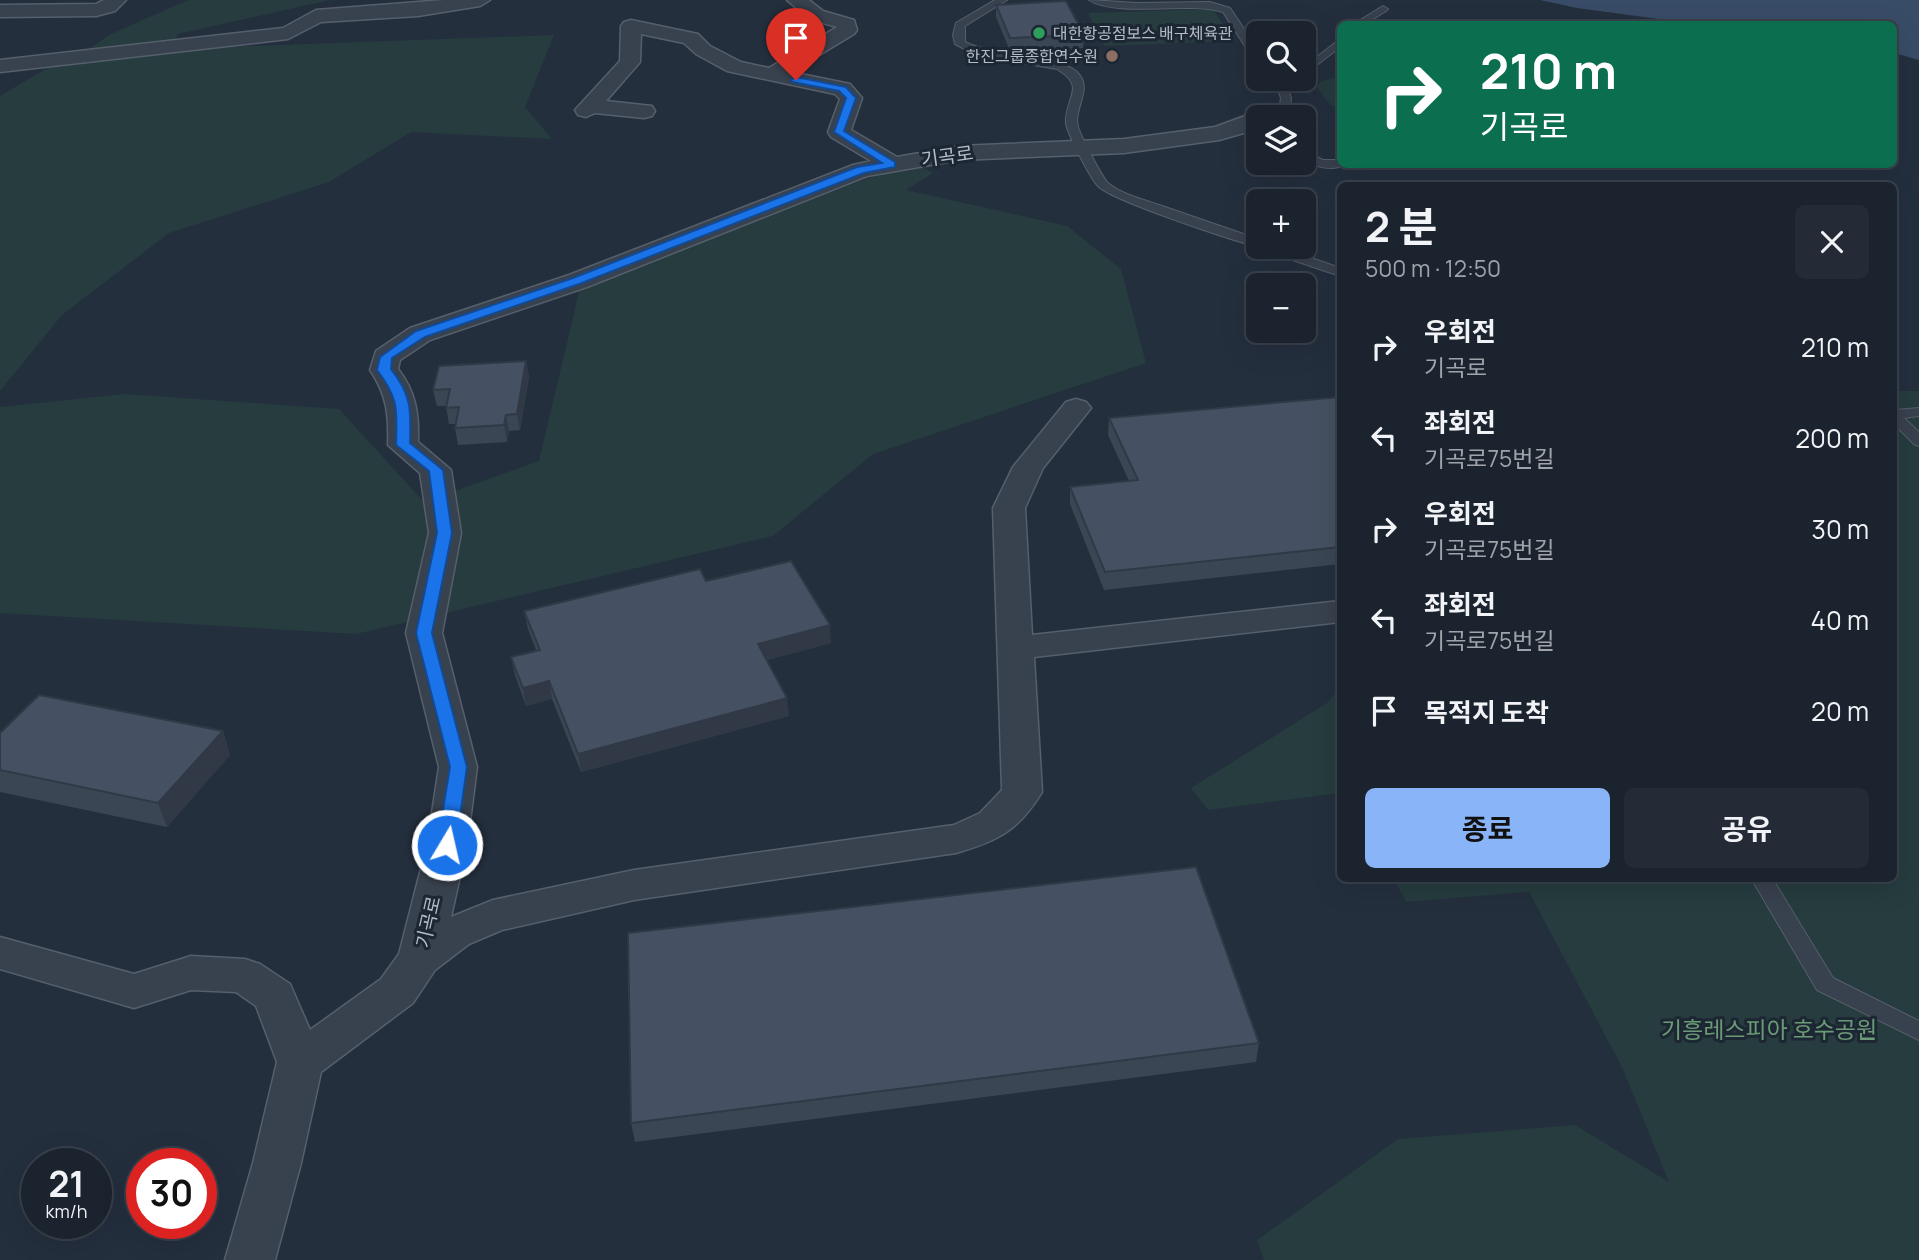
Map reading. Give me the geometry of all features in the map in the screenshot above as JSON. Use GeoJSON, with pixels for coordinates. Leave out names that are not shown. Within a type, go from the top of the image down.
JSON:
{"type":"FeatureCollection","features":[{"type":"Feature","properties":{"kind":"street"},"geometry":{"type":"LineString","coordinates":[[0,11],[96,10],[108,7],[116,0]]}},
{"type":"Feature","properties":{"kind":"street"},"geometry":{"type":"LineString","coordinates":[[0,66],[288,33],[316,16],[418,10],[480,0]]}},
{"type":"Feature","properties":{"kind":"street"},"geometry":{"type":"LineString","coordinates":[[772,75],[847,30],[848,24],[816,15],[797,0]]}},
{"type":"Feature","properties":{"kind":"street"},"geometry":{"type":"LineString","coordinates":[[643,111],[588,108],[630,62],[631,26],[691,38],[703,50],[734,68],[842,89],[851,98],[839,132],[891,164]]}},
{"type":"Feature","properties":{"kind":"street","name":"기곡로"},"geometry":{"type":"LineString","coordinates":[[300,1062],[397,991],[420,958],[447,845],[458,767],[424,633],[445,533],[436,470],[403,445],[404,410],[398,386],[384,370],[386,357],[420,334],[578,281],[861,170],[959,153],[1124,146],[1219,133],[1246,123]]}},
{"type":"Feature","properties":{"kind":"street"},"geometry":{"type":"LineString","coordinates":[[420,958],[454,933],[493,916],[634,885],[947,841],[983,831],[1006,816],[1022,792],[1010,508],[1014,492],[1025,470],[1076,408]]}},
{"type":"Feature","properties":{"kind":"street"},"geometry":{"type":"LineString","coordinates":[[1016,648],[1337,612]]}},
{"type":"Feature","properties":{"kind":"street"},"geometry":{"type":"LineString","coordinates":[[0,953],[134,991],[191,973],[245,976],[274,996],[300,1062],[277,1163],[250,1260]]}},
{"type":"Feature","properties":{"kind":"lane"},"geometry":{"type":"LineString","coordinates":[[1002,0],[960,25],[960,44],[976,52],[997,57],[1060,66],[1073,74],[1079,83],[1079,92],[1073,105],[1072,126],[1103,185],[1130,200],[1246,239]]}},
{"type":"Feature","properties":{"kind":"lane"},"geometry":{"type":"LineString","coordinates":[[1094,0],[1137,6],[1210,5],[1227,10],[1246,39]]}},
{"type":"Feature","properties":{"kind":"lane"},"geometry":{"type":"LineString","coordinates":[[1364,21],[1383,9]]}},
{"type":"Feature","properties":{"kind":"lane"},"geometry":{"type":"LineString","coordinates":[[1316,62],[1337,44]]}},
{"type":"Feature","properties":{"kind":"lane"},"geometry":{"type":"LineString","coordinates":[[1316,162],[1329,166],[1337,165]]}},
{"type":"Feature","properties":{"kind":"lane"},"geometry":{"type":"LineString","coordinates":[[1303,259],[1337,271]]}},
{"type":"Feature","properties":{"kind":"lane"},"geometry":{"type":"LineString","coordinates":[[1897,417],[1901,413],[1919,412]]}},
{"type":"Feature","properties":{"kind":"lane"},"geometry":{"type":"LineString","coordinates":[[1897,419],[1919,441]]}},
{"type":"Feature","properties":{"kind":"lane"},"geometry":{"type":"LineString","coordinates":[[1763,882],[1825,984],[1919,1031]]}},
{"type":"Feature","properties":{"kind":"green space"},"geometry":{"type":"Polygon","coordinates":[[[188,0],[330,0],[178,34],[169,49],[554,35],[525,107],[552,139],[411,132],[329,182],[169,233],[62,315],[0,391],[0,96],[49,67],[68,64],[109,35],[188,0]]]}},
{"type":"Feature","properties":{"kind":"green space"},"geometry":{"type":"Polygon","coordinates":[[[1213,9],[1234,41],[1104,46],[1088,13],[1213,9]]]}},
{"type":"Feature","properties":{"kind":"green space"},"geometry":{"type":"Polygon","coordinates":[[[1337,78],[1337,107],[1330,105],[1317,87],[1321,81],[1337,78]]]}},
{"type":"Feature","properties":{"kind":"green space"},"geometry":{"type":"Polygon","coordinates":[[[921,166],[933,173],[906,190],[1067,226],[1121,269],[1146,363],[873,454],[773,536],[356,634],[0,613],[0,407],[125,394],[339,409],[424,502],[539,461],[579,292],[673,251],[874,176],[921,166]]]}},
{"type":"Feature","properties":{"kind":"green space","name":"기흥레스피아 호수공원"},"geometry":{"type":"Polygon","coordinates":[[[1897,391],[1919,391],[1919,1260],[1264,1260],[1257,1240],[1398,1139],[1575,1125],[1669,1182],[1622,1067],[1529,892],[1406,902],[1396,882],[1897,882],[1897,391]]]}},
{"type":"Feature","properties":{"kind":"green space"},"geometry":{"type":"Polygon","coordinates":[[[1337,691],[1337,793],[1208,810],[1191,788],[1327,703],[1337,691]]]}},
{"type":"Feature","properties":{"kind":"water"},"geometry":{"type":"Polygon","coordinates":[[[1540,0],[1919,0],[1919,60],[1897,54],[1897,21],[1674,21],[1577,8],[1540,0]]]}},
{"type":"Feature","properties":{"kind":"building"},"geometry":{"type":"Polygon","coordinates":[[[1066,1],[1084,35],[1010,38],[996,5],[1066,1]]]}},
{"type":"Feature","properties":{"kind":"building"},"geometry":{"type":"Polygon","coordinates":[[[526,361],[517,414],[506,415],[504,425],[455,428],[459,407],[446,408],[450,389],[433,390],[439,366],[526,361]]]}},
{"type":"Feature","properties":{"kind":"building"},"geometry":{"type":"Polygon","coordinates":[[[1337,397],[1337,547],[1105,572],[1070,487],[1138,480],[1109,418],[1337,397]]]}},
{"type":"Feature","properties":{"kind":"building"},"geometry":{"type":"Polygon","coordinates":[[[791,561],[830,625],[758,644],[787,698],[578,754],[549,681],[523,688],[511,657],[540,650],[524,611],[700,569],[706,581],[791,561]]]}},
{"type":"Feature","properties":{"kind":"building"},"geometry":{"type":"Polygon","coordinates":[[[39,695],[223,731],[158,803],[0,770],[0,733],[39,695]]]}},
{"type":"Feature","properties":{"kind":"building"},"geometry":{"type":"Polygon","coordinates":[[[1196,867],[1259,1043],[631,1123],[628,933],[1196,867]]]}},
{"type":"Feature","properties":{"kind":"place","name":"대한항공점보스 배구체육관"},"geometry":{"type":"Point","coordinates":[1039,33]}},
{"type":"Feature","properties":{"kind":"place","name":"한진그룹종합연수원"},"geometry":{"type":"Point","coordinates":[1112,56]}},
{"type":"Feature","properties":{"kind":"route"},"geometry":{"type":"LineString","coordinates":[[447,845],[458,767],[424,633],[445,533],[436,470],[403,445],[404,410],[398,386],[384,370],[386,357],[420,334],[578,281],[861,170],[891,164],[839,132],[851,98],[842,89],[796,80]]}}]}
